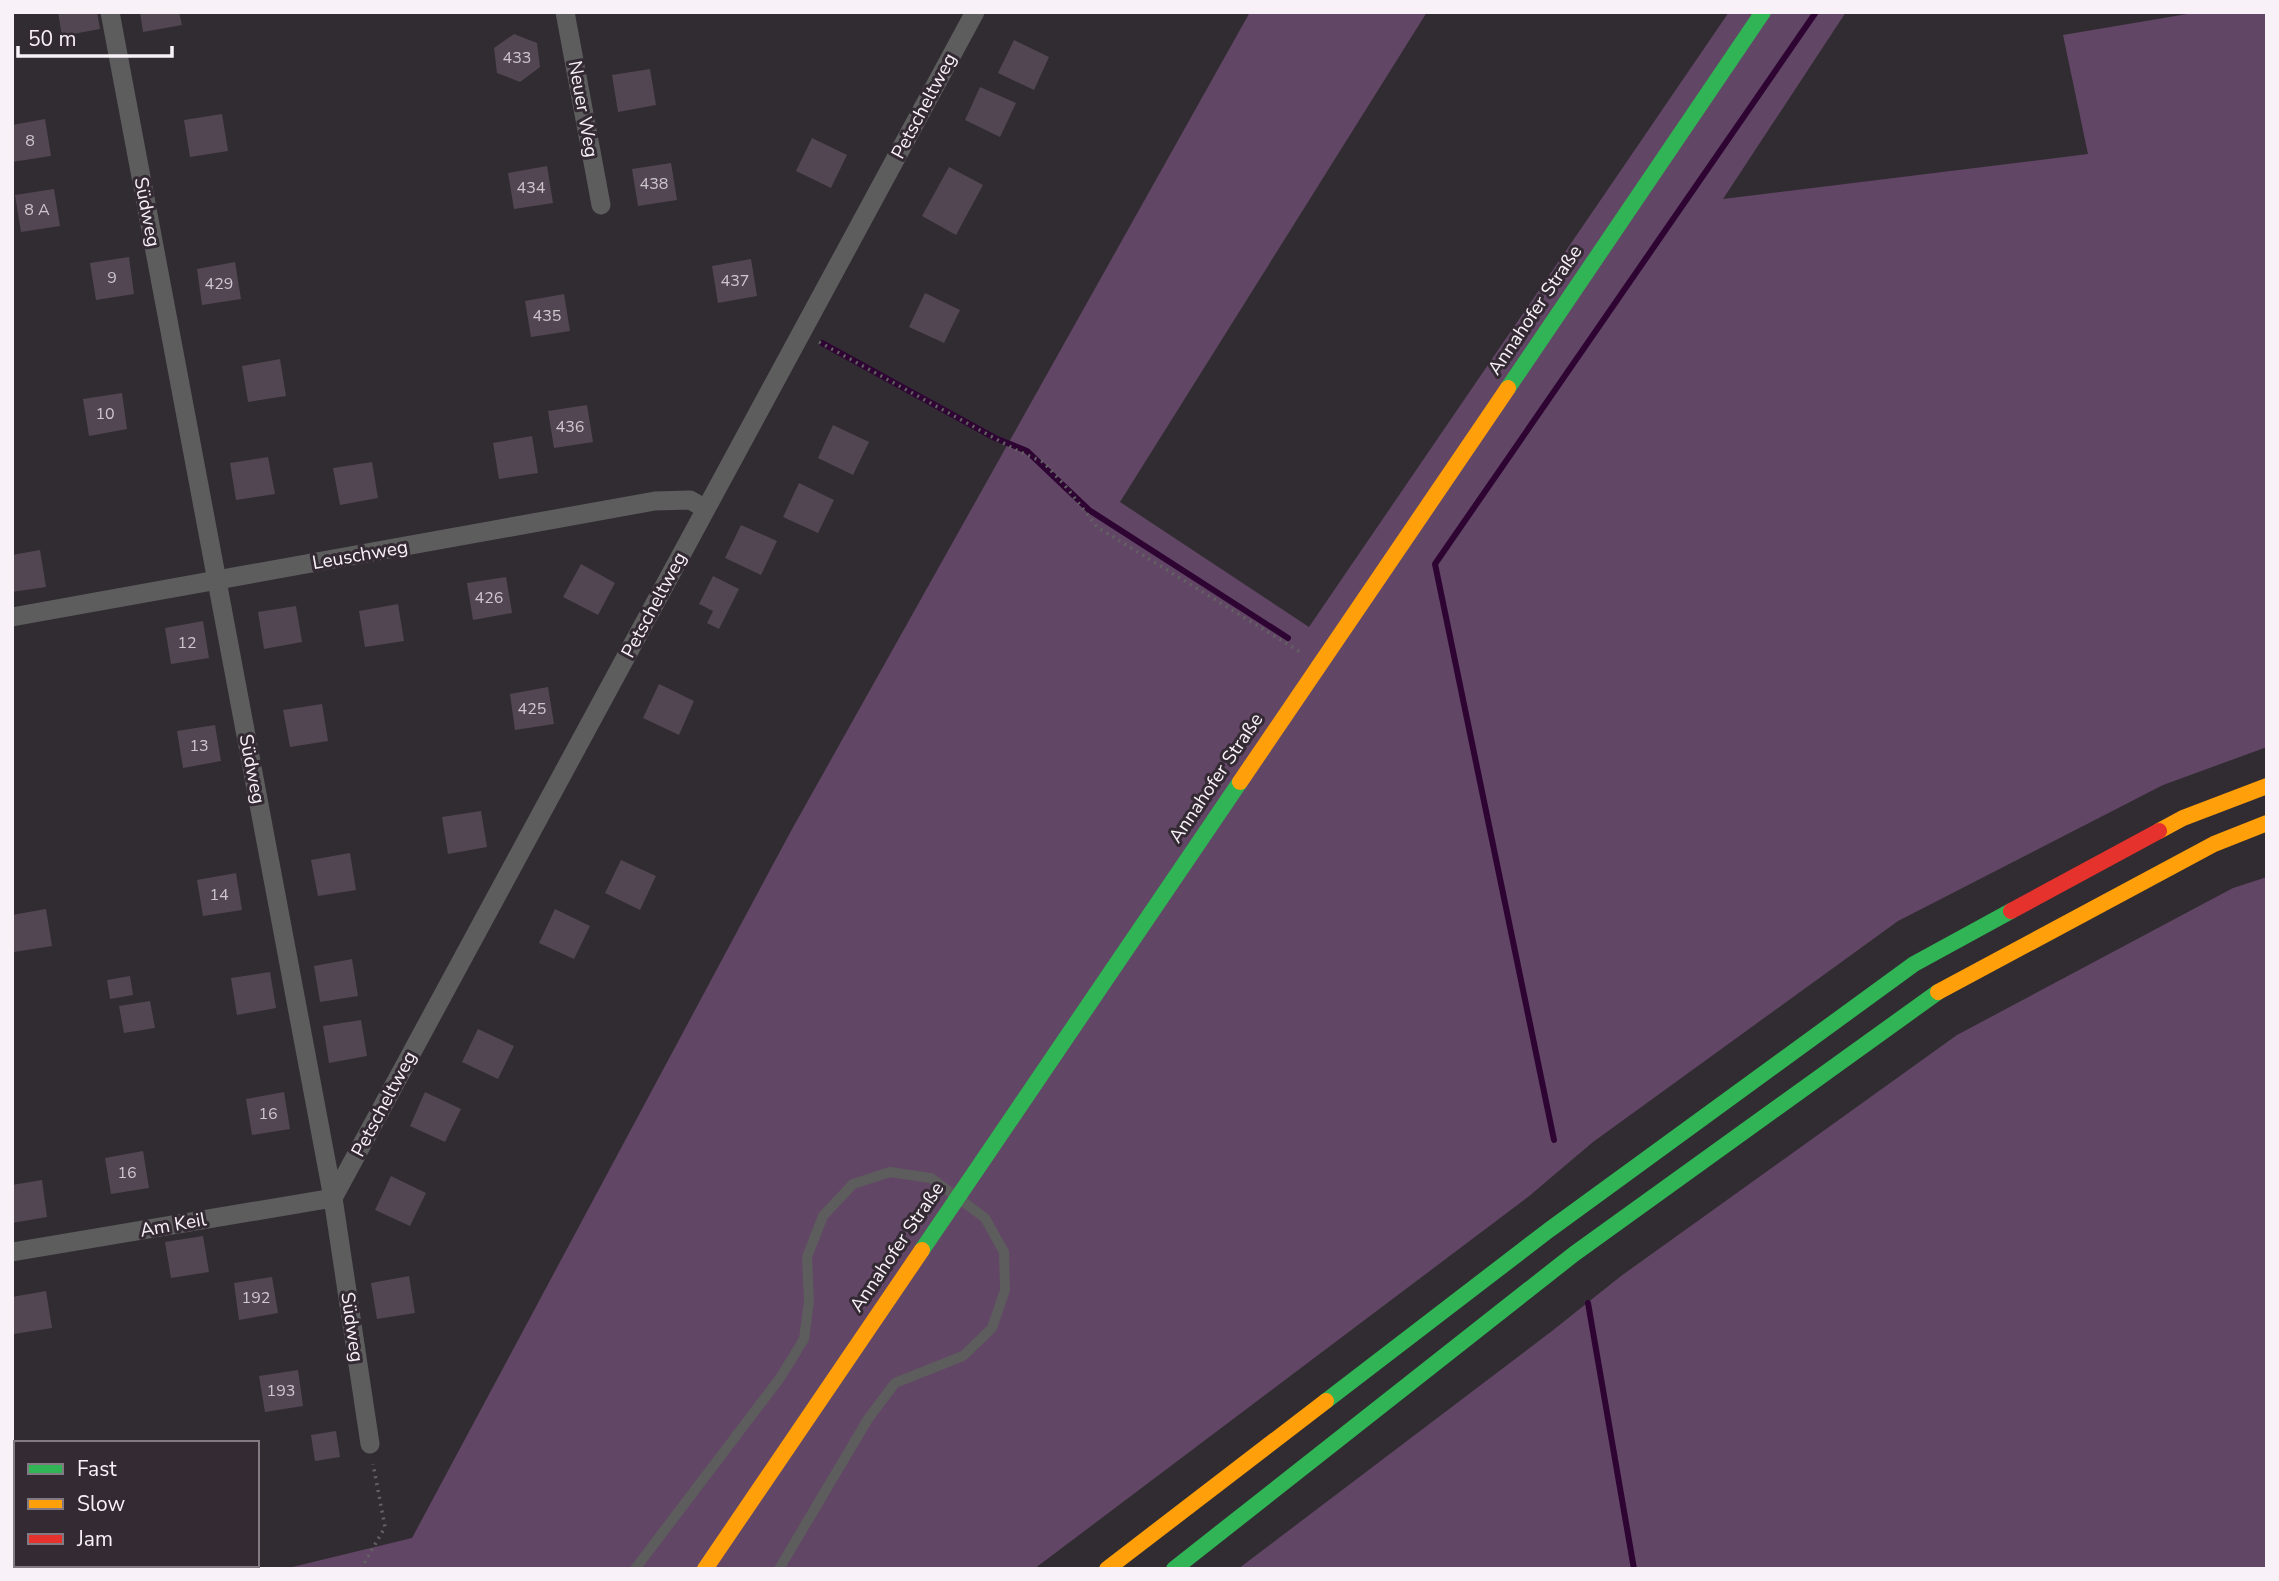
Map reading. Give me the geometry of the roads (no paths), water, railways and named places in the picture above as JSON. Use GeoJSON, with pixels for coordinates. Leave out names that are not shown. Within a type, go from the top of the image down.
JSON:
{"type":"FeatureCollection","features":[{"type":"Feature","properties":{"kind":"main road","name":"Annahofer Straße"},"geometry":{"type":"LineString","coordinates":[[705,1569],[1763,12]]}},
{"type":"Feature","properties":{"kind":"main road"},"geometry":{"type":"LineString","coordinates":[[1107,1569],[1549,1230],[1914,964],[2183,818],[2267,786]]}},
{"type":"Feature","properties":{"kind":"main road"},"geometry":{"type":"LineString","coordinates":[[1174,1569],[1574,1254],[1939,991],[2214,844],[2267,823]]}},
{"type":"Feature","properties":{"kind":"street","name":"Südweg"},"geometry":{"type":"LineString","coordinates":[[110,12],[333,1198],[370,1444]]}},
{"type":"Feature","properties":{"kind":"street","name":"Neuer Weg"},"geometry":{"type":"LineString","coordinates":[[565,12],[601,205]]}},
{"type":"Feature","properties":{"kind":"street","name":"Petscheltweg"},"geometry":{"type":"LineString","coordinates":[[333,1198],[975,12]]}},
{"type":"Feature","properties":{"kind":"street","name":"Leuschweg"},"geometry":{"type":"LineString","coordinates":[[12,617],[655,501],[690,500],[706,509]]}},
{"type":"Feature","properties":{"kind":"street","name":"Am Keil"},"geometry":{"type":"LineString","coordinates":[[12,1252],[333,1198]]}},
{"type":"Feature","properties":{"kind":"lane"},"geometry":{"type":"LineString","coordinates":[[635,1569],[780,1378],[804,1339],[809,1301],[807,1257],[823,1216],[853,1184],[890,1172],[931,1178],[985,1218],[1004,1252],[1004,1290],[992,1328],[964,1356],[895,1383],[868,1419],[779,1569]]}},
{"type":"Feature","properties":{"kind":"waterway"},"geometry":{"type":"LineString","coordinates":[[1554,1140],[1435,564],[1816,12]]}},
{"type":"Feature","properties":{"kind":"waterway"},"geometry":{"type":"LineString","coordinates":[[822,343],[995,438],[1027,451],[1089,510],[1288,638]]}},
{"type":"Feature","properties":{"kind":"waterway"},"geometry":{"type":"LineString","coordinates":[[1588,1303],[1634,1569]]}}]}
